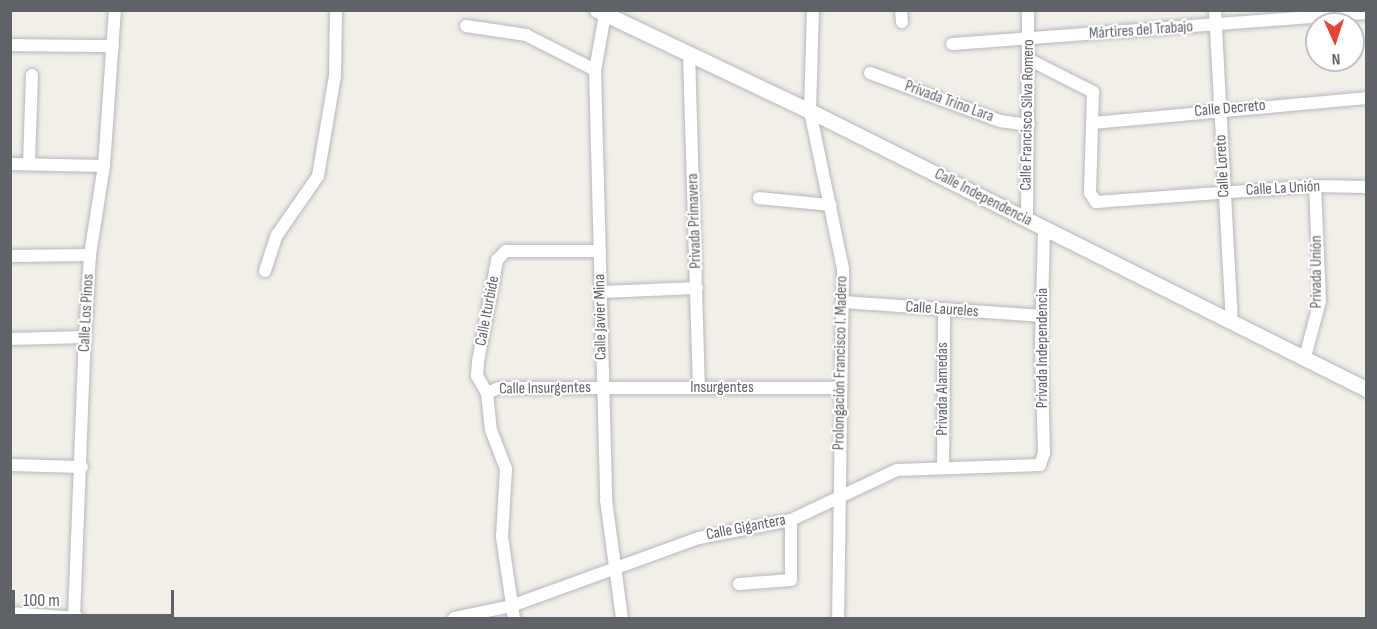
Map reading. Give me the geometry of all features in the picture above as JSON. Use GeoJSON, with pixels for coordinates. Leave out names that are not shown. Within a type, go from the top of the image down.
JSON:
{"type":"FeatureCollection","features":[{"type":"Feature","properties":{"kind":"street","name":"Calle Los Pinos"},"geometry":{"type":"LineString","coordinates":[[76,618],[85,337],[90,255],[104,166],[115,10]]}},
{"type":"Feature","properties":{"kind":"street"},"geometry":{"type":"LineString","coordinates":[[265,271],[277,235],[318,176],[335,75],[336,10]]}},
{"type":"Feature","properties":{"kind":"street","name":"Prolongación Francisco I. Madero"},"geometry":{"type":"LineString","coordinates":[[813,10],[810,111],[839,239],[842,302],[838,618]]}},
{"type":"Feature","properties":{"kind":"street","name":"Calle Francisco Silva Romero"},"geometry":{"type":"LineString","coordinates":[[1027,220],[1030,60],[1028,10]]}},
{"type":"Feature","properties":{"kind":"street","name":"Calle Loreto"},"geometry":{"type":"LineString","coordinates":[[1215,10],[1232,321]]}},
{"type":"Feature","properties":{"kind":"street","name":"Calle Independencia"},"geometry":{"type":"LineString","coordinates":[[601,13],[810,111],[1366,389]]}},
{"type":"Feature","properties":{"kind":"street","name":"Calle Javier Mina"},"geometry":{"type":"LineString","coordinates":[[601,13],[595,70],[606,500],[622,618]]}},
{"type":"Feature","properties":{"kind":"street","name":"Mártires del Trabajo"},"geometry":{"type":"LineString","coordinates":[[952,44],[1366,13]]}},
{"type":"Feature","properties":{"kind":"street"},"geometry":{"type":"LineString","coordinates":[[466,26],[526,35],[595,70]]}},
{"type":"Feature","properties":{"kind":"street"},"geometry":{"type":"LineString","coordinates":[[10,45],[113,46]]}},
{"type":"Feature","properties":{"kind":"street","name":"Privada Primavera"},"geometry":{"type":"LineString","coordinates":[[689,54],[699,388]]}},
{"type":"Feature","properties":{"kind":"street"},"geometry":{"type":"LineString","coordinates":[[1030,60],[1093,92],[1093,123]]}},
{"type":"Feature","properties":{"kind":"street","name":"Privada Trino Lara"},"geometry":{"type":"LineString","coordinates":[[870,73],[1000,121],[1029,125]]}},
{"type":"Feature","properties":{"kind":"street"},"geometry":{"type":"LineString","coordinates":[[29,164],[32,75]]}},
{"type":"Feature","properties":{"kind":"street","name":"Calle Decreto"},"geometry":{"type":"LineString","coordinates":[[1093,123],[1366,98]]}},
{"type":"Feature","properties":{"kind":"street","name":"Calle La Unión"},"geometry":{"type":"LineString","coordinates":[[1093,123],[1092,200],[1102,203],[1315,186],[1366,187]]}},
{"type":"Feature","properties":{"kind":"street"},"geometry":{"type":"LineString","coordinates":[[10,164],[104,166]]}},
{"type":"Feature","properties":{"kind":"street","name":"Privada Unión"},"geometry":{"type":"LineString","coordinates":[[1305,357],[1320,300],[1315,186]]}},
{"type":"Feature","properties":{"kind":"street"},"geometry":{"type":"LineString","coordinates":[[759,198],[831,205]]}},
{"type":"Feature","properties":{"kind":"street","name":"Privada Independencia"},"geometry":{"type":"LineString","coordinates":[[1040,465],[1044,453],[1041,316],[1044,229]]}},
{"type":"Feature","properties":{"kind":"street","name":"Calle Iturbide"},"geometry":{"type":"LineString","coordinates":[[512,612],[502,537],[506,469],[491,430],[487,393],[477,376],[497,260],[506,251],[600,251]]}},
{"type":"Feature","properties":{"kind":"street"},"geometry":{"type":"LineString","coordinates":[[10,256],[90,255]]}},
{"type":"Feature","properties":{"kind":"street"},"geometry":{"type":"LineString","coordinates":[[601,292],[697,288]]}},
{"type":"Feature","properties":{"kind":"street","name":"Calle Laureles"},"geometry":{"type":"LineString","coordinates":[[842,302],[1041,316]]}},
{"type":"Feature","properties":{"kind":"street","name":"Privada Alamedas"},"geometry":{"type":"LineString","coordinates":[[944,310],[944,467]]}},
{"type":"Feature","properties":{"kind":"street"},"geometry":{"type":"LineString","coordinates":[[10,339],[85,337]]}},
{"type":"Feature","properties":{"kind":"street","name":"Calle Insurgentes"},"geometry":{"type":"LineString","coordinates":[[487,393],[499,388],[603,388]]}},
{"type":"Feature","properties":{"kind":"street","name":"Insurgentes"},"geometry":{"type":"LineString","coordinates":[[603,388],[841,388]]}},
{"type":"Feature","properties":{"kind":"street"},"geometry":{"type":"LineString","coordinates":[[10,465],[82,467]]}},
{"type":"Feature","properties":{"kind":"street","name":"Calle Gigantera"},"geometry":{"type":"LineString","coordinates":[[454,618],[512,612],[616,566],[699,538],[791,520],[897,470],[1040,465]]}},
{"type":"Feature","properties":{"kind":"street"},"geometry":{"type":"LineString","coordinates":[[739,584],[791,580],[791,520]]}},
{"type":"Feature","properties":{"kind":"street"},"geometry":{"type":"LineString","coordinates":[[10,613],[76,618]]}}]}
